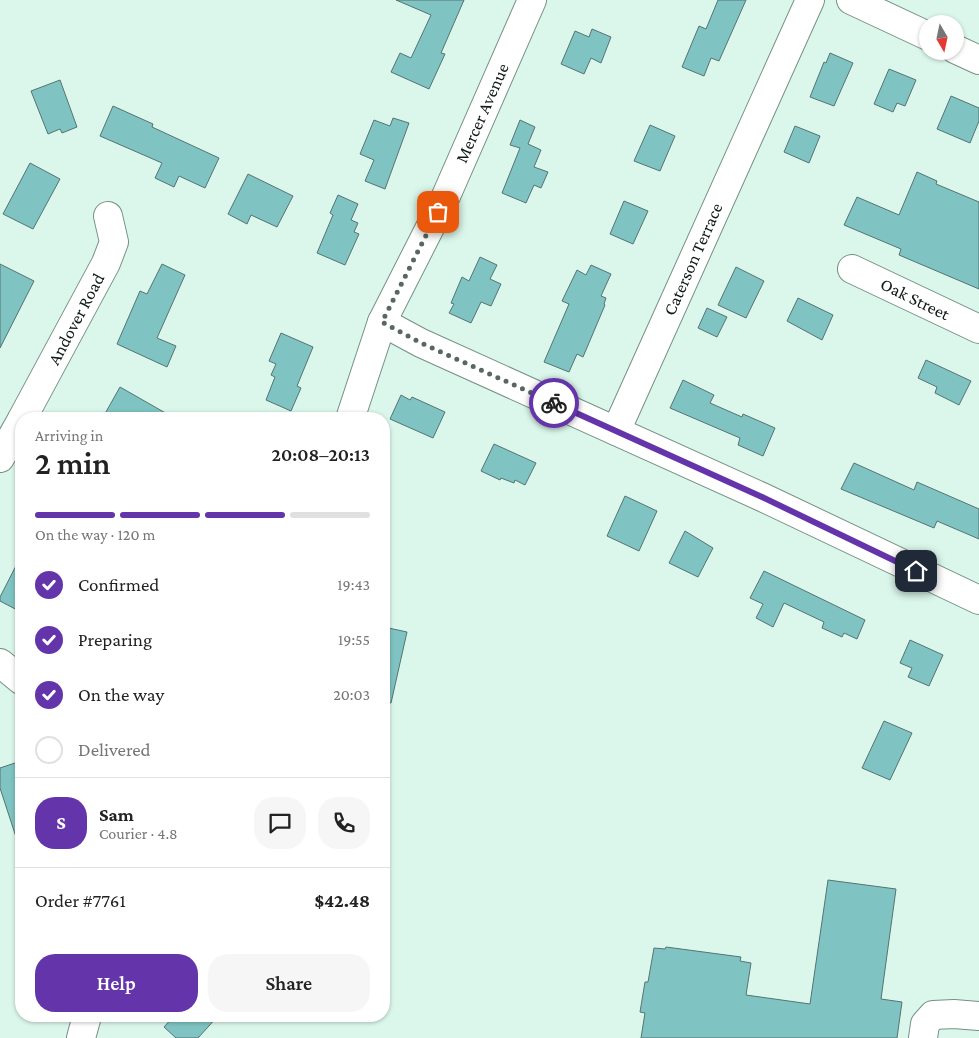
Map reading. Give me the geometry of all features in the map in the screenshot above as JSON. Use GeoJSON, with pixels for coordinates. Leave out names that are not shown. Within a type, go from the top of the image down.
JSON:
{"type":"FeatureCollection","features":[{"type":"Feature","properties":{"kind":"street","name":"Mercer Avenue"},"geometry":{"type":"LineString","coordinates":[[352,412],[382,322],[446,196],[532,0]]}},
{"type":"Feature","properties":{"kind":"street","name":"Caterson Terrace"},"geometry":{"type":"LineString","coordinates":[[616,431],[810,0]]}},
{"type":"Feature","properties":{"kind":"street"},"geometry":{"type":"LineString","coordinates":[[851,0],[919,32]]}},
{"type":"Feature","properties":{"kind":"street"},"geometry":{"type":"LineString","coordinates":[[964,53],[979,60]]}},
{"type":"Feature","properties":{"kind":"street","name":"Andover Road"},"geometry":{"type":"LineString","coordinates":[[27,412],[106,263],[114,242],[108,216]]}},
{"type":"Feature","properties":{"kind":"street","name":"Oak Street"},"geometry":{"type":"LineString","coordinates":[[852,269],[979,329]]}},
{"type":"Feature","properties":{"kind":"street"},"geometry":{"type":"LineString","coordinates":[[382,322],[421,343],[762,497],[979,600]]}},
{"type":"Feature","properties":{"kind":"street","name":"Andover Road"},"geometry":{"type":"LineString","coordinates":[[0,458],[15,433]]}},
{"type":"Feature","properties":{"kind":"street"},"geometry":{"type":"LineString","coordinates":[[0,663],[15,675]]}},
{"type":"Feature","properties":{"kind":"street"},"geometry":{"type":"LineString","coordinates":[[923,1038],[925,1024],[933,1016],[954,1014],[979,1016]]}},
{"type":"Feature","properties":{"kind":"street"},"geometry":{"type":"LineString","coordinates":[[81,1038],[85,1022]]}},
{"type":"Feature","properties":{"kind":"street"},"geometry":{"type":"LineString","coordinates":[[977,1038],[979,1023]]}},
{"type":"Feature","properties":{"kind":"building"},"geometry":{"type":"Polygon","coordinates":[[[396,0],[464,0],[441,53],[445,54],[429,89],[391,72],[400,53],[411,58],[431,15],[396,0]]]}},
{"type":"Feature","properties":{"kind":"building"},"geometry":{"type":"Polygon","coordinates":[[[718,0],[746,0],[719,61],[711,58],[704,76],[682,67],[699,26],[706,29],[718,0]]]}},
{"type":"Feature","properties":{"kind":"building"},"geometry":{"type":"Polygon","coordinates":[[[592,29],[611,37],[601,63],[591,58],[584,74],[561,64],[575,31],[589,37],[592,29]]]}},
{"type":"Feature","properties":{"kind":"building"},"geometry":{"type":"Polygon","coordinates":[[[830,53],[853,63],[834,106],[810,97],[824,62],[826,63],[830,53]]]}},
{"type":"Feature","properties":{"kind":"building"},"geometry":{"type":"Polygon","coordinates":[[[889,69],[916,80],[905,106],[897,103],[893,112],[874,104],[889,69]]]}},
{"type":"Feature","properties":{"kind":"building"},"geometry":{"type":"Polygon","coordinates":[[[60,80],[77,127],[62,133],[60,129],[48,134],[31,91],[60,80]]]}},
{"type":"Feature","properties":{"kind":"building"},"geometry":{"type":"Polygon","coordinates":[[[951,96],[979,108],[979,121],[970,143],[937,129],[951,96]]]}},
{"type":"Feature","properties":{"kind":"building"},"geometry":{"type":"Polygon","coordinates":[[[113,106],[153,124],[152,127],[219,158],[205,188],[179,176],[174,187],[155,178],[162,163],[100,136],[113,106]]]}},
{"type":"Feature","properties":{"kind":"building"},"geometry":{"type":"Polygon","coordinates":[[[393,118],[409,123],[385,189],[365,181],[374,160],[360,154],[374,120],[390,126],[393,118]]]}},
{"type":"Feature","properties":{"kind":"building"},"geometry":{"type":"Polygon","coordinates":[[[520,120],[535,127],[528,144],[541,150],[534,167],[548,172],[541,188],[534,185],[526,203],[502,193],[520,148],[510,145],[520,120]]]}},
{"type":"Feature","properties":{"kind":"building"},"geometry":{"type":"Polygon","coordinates":[[[650,125],[675,136],[660,171],[634,161],[650,125]]]}},
{"type":"Feature","properties":{"kind":"building"},"geometry":{"type":"Polygon","coordinates":[[[795,126],[820,136],[809,163],[784,152],[795,126]]]}},
{"type":"Feature","properties":{"kind":"building"},"geometry":{"type":"Polygon","coordinates":[[[30,163],[60,179],[33,229],[3,214],[30,163]]]}},
{"type":"Feature","properties":{"kind":"building"},"geometry":{"type":"Polygon","coordinates":[[[917,172],[937,181],[936,184],[979,202],[979,289],[899,255],[901,249],[844,225],[857,197],[899,215],[917,172]]]}},
{"type":"Feature","properties":{"kind":"building"},"geometry":{"type":"Polygon","coordinates":[[[248,174],[293,196],[277,227],[251,215],[247,224],[228,214],[248,174]]]}},
{"type":"Feature","properties":{"kind":"building"},"geometry":{"type":"Polygon","coordinates":[[[338,195],[358,204],[351,220],[358,223],[354,232],[359,234],[345,265],[317,253],[333,215],[330,213],[338,195]]]}},
{"type":"Feature","properties":{"kind":"building"},"geometry":{"type":"Polygon","coordinates":[[[624,201],[648,211],[633,244],[610,234],[624,201]]]}},
{"type":"Feature","properties":{"kind":"building"},"geometry":{"type":"Polygon","coordinates":[[[480,257],[497,265],[490,279],[501,284],[491,306],[481,302],[471,323],[449,313],[454,304],[451,303],[462,277],[469,281],[480,257]]]}},
{"type":"Feature","properties":{"kind":"building"},"geometry":{"type":"Polygon","coordinates":[[[0,264],[34,281],[0,348],[0,264]]]}},
{"type":"Feature","properties":{"kind":"building"},"geometry":{"type":"Polygon","coordinates":[[[162,264],[185,275],[157,338],[176,346],[167,367],[117,344],[140,291],[147,294],[162,264]]]}},
{"type":"Feature","properties":{"kind":"building"},"geometry":{"type":"Polygon","coordinates":[[[591,265],[611,274],[601,296],[606,298],[605,305],[583,357],[577,354],[569,372],[544,362],[569,304],[562,301],[577,270],[586,275],[591,265]]]}},
{"type":"Feature","properties":{"kind":"building"},"geometry":{"type":"Polygon","coordinates":[[[736,267],[764,281],[746,318],[718,305],[736,267]]]}},
{"type":"Feature","properties":{"kind":"building"},"geometry":{"type":"Polygon","coordinates":[[[798,298],[833,315],[822,340],[787,321],[798,298]]]}},
{"type":"Feature","properties":{"kind":"building"},"geometry":{"type":"Polygon","coordinates":[[[707,308],[727,317],[717,337],[698,328],[707,308]]]}},
{"type":"Feature","properties":{"kind":"building"},"geometry":{"type":"Polygon","coordinates":[[[281,333],[313,347],[297,386],[301,388],[291,411],[266,400],[275,377],[271,375],[276,364],[269,361],[281,333]]]}},
{"type":"Feature","properties":{"kind":"building"},"geometry":{"type":"Polygon","coordinates":[[[926,360],[971,381],[959,405],[935,393],[937,387],[918,378],[926,360]]]}},
{"type":"Feature","properties":{"kind":"building"},"geometry":{"type":"Polygon","coordinates":[[[683,380],[714,395],[710,403],[742,417],[743,414],[775,428],[763,456],[738,445],[740,438],[670,408],[683,380]]]}},
{"type":"Feature","properties":{"kind":"building"},"geometry":{"type":"Polygon","coordinates":[[[120,387],[164,412],[106,412],[120,387]]]}},
{"type":"Feature","properties":{"kind":"building"},"geometry":{"type":"Polygon","coordinates":[[[401,395],[410,400],[412,397],[445,412],[433,438],[390,419],[401,395]]]}},
{"type":"Feature","properties":{"kind":"building"},"geometry":{"type":"Polygon","coordinates":[[[494,444],[536,463],[525,485],[515,480],[514,483],[501,478],[500,480],[481,471],[494,444]]]}},
{"type":"Feature","properties":{"kind":"building"},"geometry":{"type":"Polygon","coordinates":[[[854,463],[914,490],[917,482],[979,509],[979,539],[937,521],[934,528],[841,489],[854,463]]]}},
{"type":"Feature","properties":{"kind":"building"},"geometry":{"type":"Polygon","coordinates":[[[625,496],[657,511],[639,551],[607,536],[625,496]]]}},
{"type":"Feature","properties":{"kind":"building"},"geometry":{"type":"Polygon","coordinates":[[[685,531],[713,548],[698,577],[669,563],[685,531]]]}},
{"type":"Feature","properties":{"kind":"building"},"geometry":{"type":"Polygon","coordinates":[[[15,568],[15,609],[0,601],[0,597],[15,568]]]}},
{"type":"Feature","properties":{"kind":"building"},"geometry":{"type":"Polygon","coordinates":[[[764,571],[865,620],[857,639],[844,633],[842,637],[822,628],[824,622],[784,603],[773,627],[756,618],[763,604],[750,598],[764,571]]]}},
{"type":"Feature","properties":{"kind":"building"},"geometry":{"type":"Polygon","coordinates":[[[390,628],[407,632],[390,703],[390,628]]]}},
{"type":"Feature","properties":{"kind":"building"},"geometry":{"type":"Polygon","coordinates":[[[910,640],[943,655],[929,686],[908,677],[912,668],[900,663],[910,640]]]}},
{"type":"Feature","properties":{"kind":"building"},"geometry":{"type":"Polygon","coordinates":[[[884,721],[912,733],[890,780],[862,768],[884,721]]]}},
{"type":"Feature","properties":{"kind":"building"},"geometry":{"type":"Polygon","coordinates":[[[15,763],[15,834],[0,788],[0,768],[15,763]]]}},
{"type":"Feature","properties":{"kind":"building"},"geometry":{"type":"Polygon","coordinates":[[[828,880],[896,889],[881,999],[902,1002],[897,1038],[641,1038],[645,1013],[640,1012],[645,982],[648,982],[654,948],[665,949],[666,947],[741,957],[740,961],[751,963],[746,995],[810,1004],[828,880]]]}},
{"type":"Feature","properties":{"kind":"building"},"geometry":{"type":"Polygon","coordinates":[[[169,1022],[213,1022],[198,1038],[176,1038],[164,1027],[169,1022]]]}},
{"type":"Feature","properties":{"kind":"way so far"},"geometry":{"type":"LineString","coordinates":[[438,212],[382,322],[421,343],[554,403]]}},
{"type":"Feature","properties":{"kind":"route"},"geometry":{"type":"LineString","coordinates":[[554,403],[762,497],[916,571]]}}]}
